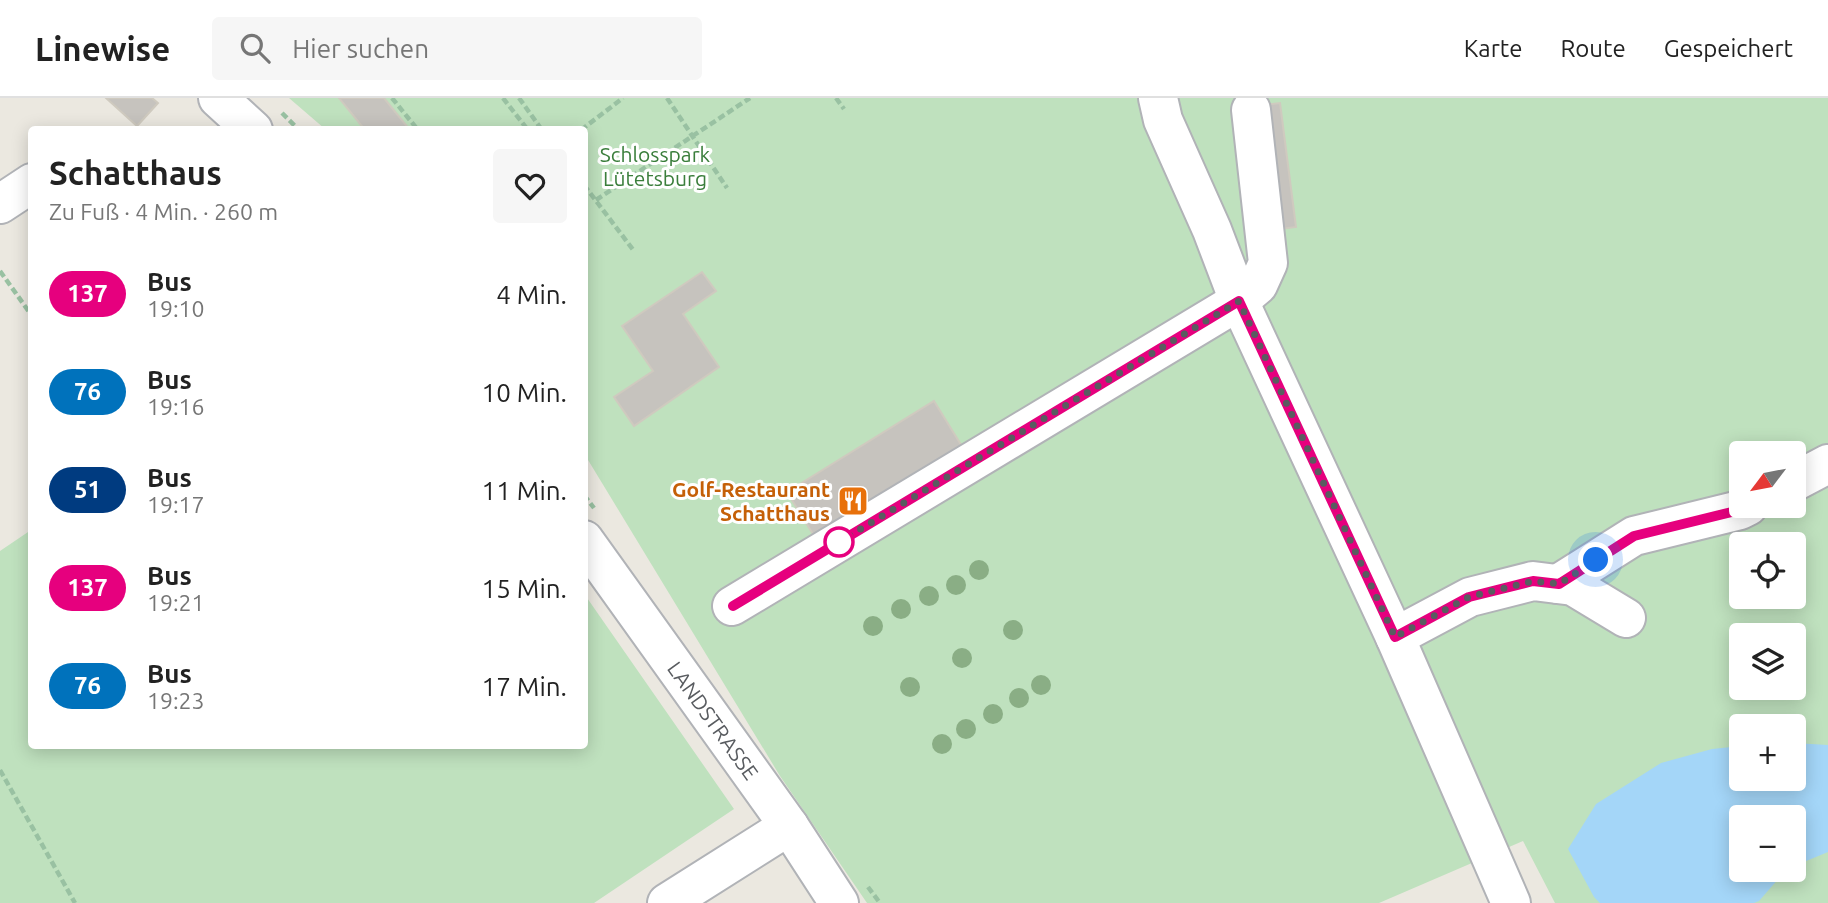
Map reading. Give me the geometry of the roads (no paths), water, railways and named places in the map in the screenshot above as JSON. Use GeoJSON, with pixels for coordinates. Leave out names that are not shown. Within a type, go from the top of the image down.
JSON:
{"type":"FeatureCollection","features":[{"type":"Feature","properties":{"kind":"street"},"geometry":{"type":"LineString","coordinates":[[218,98],[249,126]]}},
{"type":"Feature","properties":{"kind":"street"},"geometry":{"type":"LineString","coordinates":[[1158,98],[1163,120],[1212,230],[1239,301],[1395,637],[1511,903]]}},
{"type":"Feature","properties":{"kind":"street"},"geometry":{"type":"LineString","coordinates":[[733,606],[1239,301],[1258,285],[1268,263],[1251,110]]}},
{"type":"Feature","properties":{"kind":"street"},"geometry":{"type":"LineString","coordinates":[[0,204],[28,186]]}},
{"type":"Feature","properties":{"kind":"street"},"geometry":{"type":"LineString","coordinates":[[1806,476],[1828,464]]}},
{"type":"Feature","properties":{"kind":"street"},"geometry":{"type":"LineString","coordinates":[[1559,584],[1634,536],[1729,513]]}},
{"type":"Feature","properties":{"kind":"street","name":"LANDSTRASSE"},"geometry":{"type":"LineString","coordinates":[[588,546],[789,826],[839,903]]}},
{"type":"Feature","properties":{"kind":"street"},"geometry":{"type":"LineString","coordinates":[[1395,637],[1469,597],[1533,581],[1573,586],[1626,618]]}},
{"type":"Feature","properties":{"kind":"street"},"geometry":{"type":"LineString","coordinates":[[667,903],[789,826]]}},
{"type":"Feature","properties":{"kind":"water"},"geometry":{"type":"Polygon","coordinates":[[[1806,744],[1828,745],[1828,852],[1806,861],[1806,805],[1729,805],[1729,882],[1776,882],[1759,901],[1600,903],[1594,897],[1568,849],[1596,804],[1661,763],[1712,749],[1729,747],[1729,791],[1806,791],[1806,744]]]}},
{"type":"Feature","properties":{"kind":"place","name":"Golf-Restaurant Schatthaus"},"geometry":{"type":"Point","coordinates":[853,501]}},
{"type":"Feature","properties":{"kind":"park label","name":"Schlosspark Lütetsburg"},"geometry":{"type":"Point","coordinates":[655,166]}}]}
